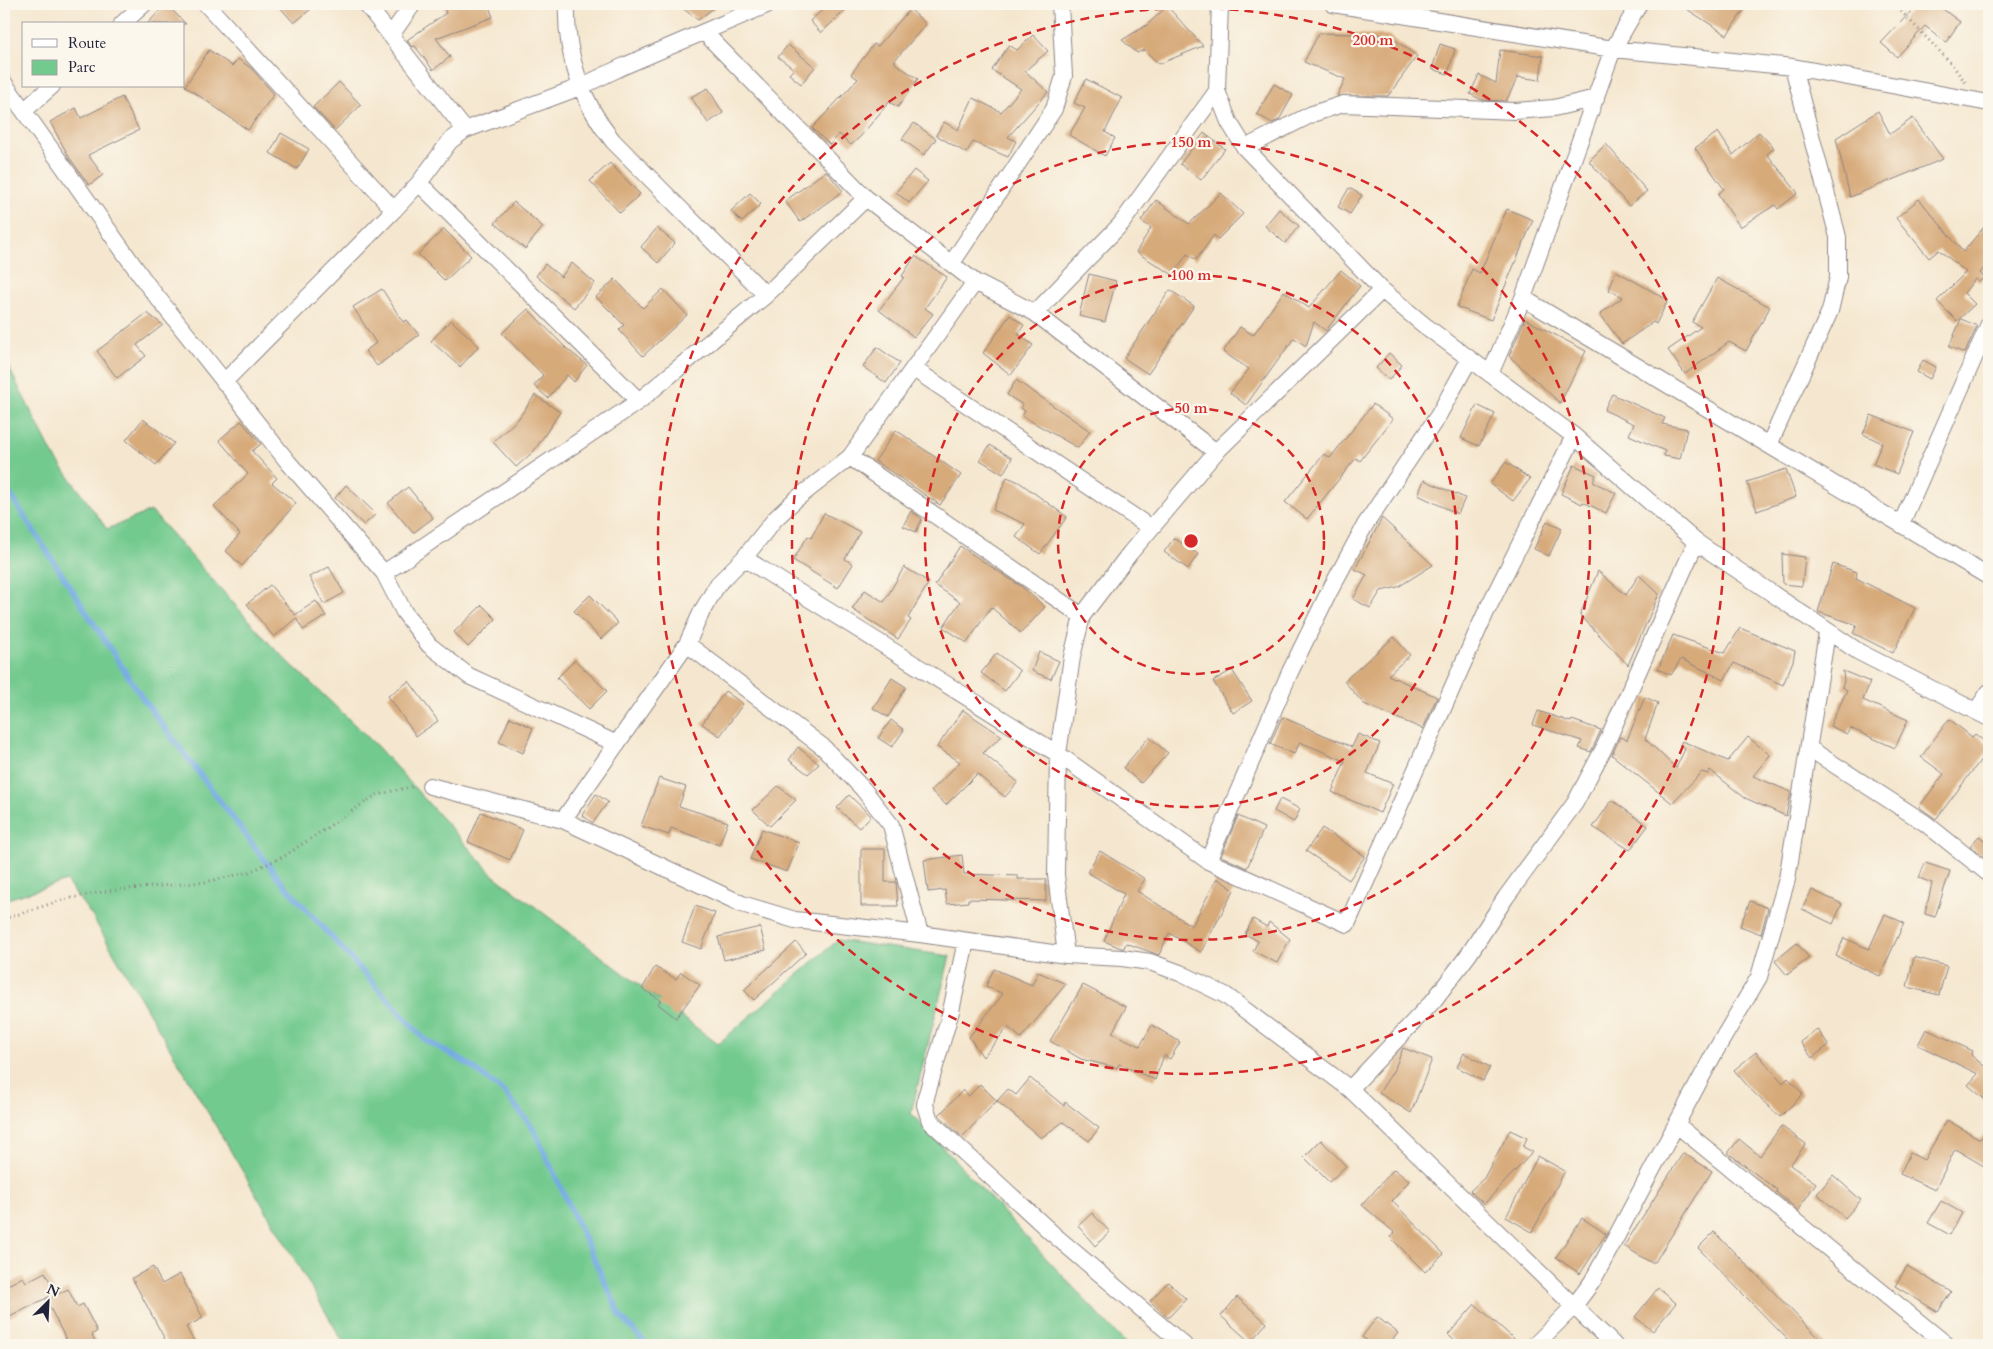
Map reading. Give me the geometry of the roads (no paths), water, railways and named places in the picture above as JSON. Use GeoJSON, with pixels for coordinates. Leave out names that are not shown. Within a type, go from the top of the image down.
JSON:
{"type":"FeatureCollection","features":[{"type":"Feature","properties":{"kind":"street"},"geometry":{"type":"LineString","coordinates":[[124,22],[144,4]]}},
{"type":"Feature","properties":{"kind":"street"},"geometry":{"type":"LineString","coordinates":[[206,4],[394,210]]}},
{"type":"Feature","properties":{"kind":"street"},"geometry":{"type":"LineString","coordinates":[[366,4],[464,130]]}},
{"type":"Feature","properties":{"kind":"street"},"geometry":{"type":"LineString","coordinates":[[391,36],[412,4]]}},
{"type":"Feature","properties":{"kind":"street"},"geometry":{"type":"LineString","coordinates":[[567,4],[566,23],[580,87],[596,121],[613,141],[766,295]]}},
{"type":"Feature","properties":{"kind":"street"},"geometry":{"type":"LineString","coordinates":[[224,382],[394,210],[419,183],[450,141],[464,130],[580,87],[624,66],[769,4]]}},
{"type":"Feature","properties":{"kind":"street"},"geometry":{"type":"LineString","coordinates":[[952,263],[1054,109],[1064,76],[1060,4]]}},
{"type":"Feature","properties":{"kind":"street"},"geometry":{"type":"LineString","coordinates":[[1220,4],[1217,92],[1229,122],[1245,148],[1382,290],[1424,326],[1574,436],[1696,542],[1827,633],[1859,652],[1983,714],[1989,692]]}},
{"type":"Feature","properties":{"kind":"street"},"geometry":{"type":"LineString","coordinates":[[1332,4],[1614,49],[1793,67],[1982,102]]}},
{"type":"Feature","properties":{"kind":"street"},"geometry":{"type":"LineString","coordinates":[[1490,374],[1523,298],[1614,49],[1639,4]]}},
{"type":"Feature","properties":{"kind":"street"},"geometry":{"type":"LineString","coordinates":[[704,32],[866,198],[975,282],[1035,313],[1216,452]]}},
{"type":"Feature","properties":{"kind":"street"},"geometry":{"type":"LineString","coordinates":[[1769,445],[1830,311],[1838,277],[1838,237],[1793,67]]}},
{"type":"Feature","properties":{"kind":"street"},"geometry":{"type":"LineString","coordinates":[[4,83],[146,283],[288,462],[384,573],[404,612],[429,645],[469,676],[617,744]]}},
{"type":"Feature","properties":{"kind":"street"},"geometry":{"type":"LineString","coordinates":[[25,110],[50,88]]}},
{"type":"Feature","properties":{"kind":"street"},"geometry":{"type":"LineString","coordinates":[[1035,313],[1057,293],[1121,224],[1217,92]]}},
{"type":"Feature","properties":{"kind":"street"},"geometry":{"type":"LineString","coordinates":[[1245,148],[1312,114],[1343,104],[1515,111],[1554,108],[1596,98]]}},
{"type":"Feature","properties":{"kind":"street"},"geometry":{"type":"LineString","coordinates":[[419,183],[639,401]]}},
{"type":"Feature","properties":{"kind":"street"},"geometry":{"type":"LineString","coordinates":[[384,573],[639,401],[766,295],[866,198]]}},
{"type":"Feature","properties":{"kind":"street"},"geometry":{"type":"LineString","coordinates":[[563,820],[687,644],[702,611],[718,584],[744,558],[776,519],[795,500],[850,457],[975,282]]}},
{"type":"Feature","properties":{"kind":"street"},"geometry":{"type":"LineString","coordinates":[[1066,955],[1056,875],[1058,754],[1072,657],[1082,616],[1151,528],[1216,452],[1382,290]]}},
{"type":"Feature","properties":{"kind":"street"},"geometry":{"type":"LineString","coordinates":[[1523,298],[1989,577]]}},
{"type":"Feature","properties":{"kind":"street"},"geometry":{"type":"LineString","coordinates":[[1901,524],[1989,324]]}},
{"type":"Feature","properties":{"kind":"street"},"geometry":{"type":"LineString","coordinates":[[1208,861],[1290,672],[1328,594],[1365,525],[1438,416],[1469,360]]}},
{"type":"Feature","properties":{"kind":"street"},"geometry":{"type":"LineString","coordinates":[[914,369],[1151,528]]}},
{"type":"Feature","properties":{"kind":"street"},"geometry":{"type":"LineString","coordinates":[[744,558],[1058,754],[1208,861],[1347,924],[1486,612],[1574,436]]}},
{"type":"Feature","properties":{"kind":"street"},"geometry":{"type":"LineString","coordinates":[[850,457],[1082,616]]}},
{"type":"Feature","properties":{"kind":"street"},"geometry":{"type":"LineString","coordinates":[[1350,1089],[1434,1000],[1469,954],[1506,898],[1575,803],[1604,748],[1696,542]]}},
{"type":"Feature","properties":{"kind":"street"},"geometry":{"type":"LineString","coordinates":[[1535,1345],[1574,1306],[1592,1282],[1716,1050],[1759,976],[1787,879],[1810,749],[1827,633]]}},
{"type":"Feature","properties":{"kind":"street"},"geometry":{"type":"LineString","coordinates":[[687,644],[822,747],[863,789],[890,825],[920,934]]}},
{"type":"Feature","properties":{"kind":"street"},"geometry":{"type":"LineString","coordinates":[[1810,749],[1925,823],[1989,874]]}},
{"type":"Feature","properties":{"kind":"street"},"geometry":{"type":"LineString","coordinates":[[430,786],[563,820],[742,904],[795,920],[920,934],[1066,955],[1122,958],[1150,962],[1180,972],[1225,995],[1350,1089],[1614,1345]]}},
{"type":"Feature","properties":{"kind":"street"},"geometry":{"type":"LineString","coordinates":[[966,941],[952,1011],[926,1097],[925,1105],[930,1120],[1053,1234],[1184,1345]]}},
{"type":"Feature","properties":{"kind":"street"},"geometry":{"type":"LineString","coordinates":[[1677,1125],[1948,1345]]}},
{"type":"Feature","properties":{"kind":"waterway"},"geometry":{"type":"LineString","coordinates":[[4,485],[143,699],[279,879],[424,1039],[468,1064],[505,1093],[533,1128],[621,1317],[647,1345]]}}]}
